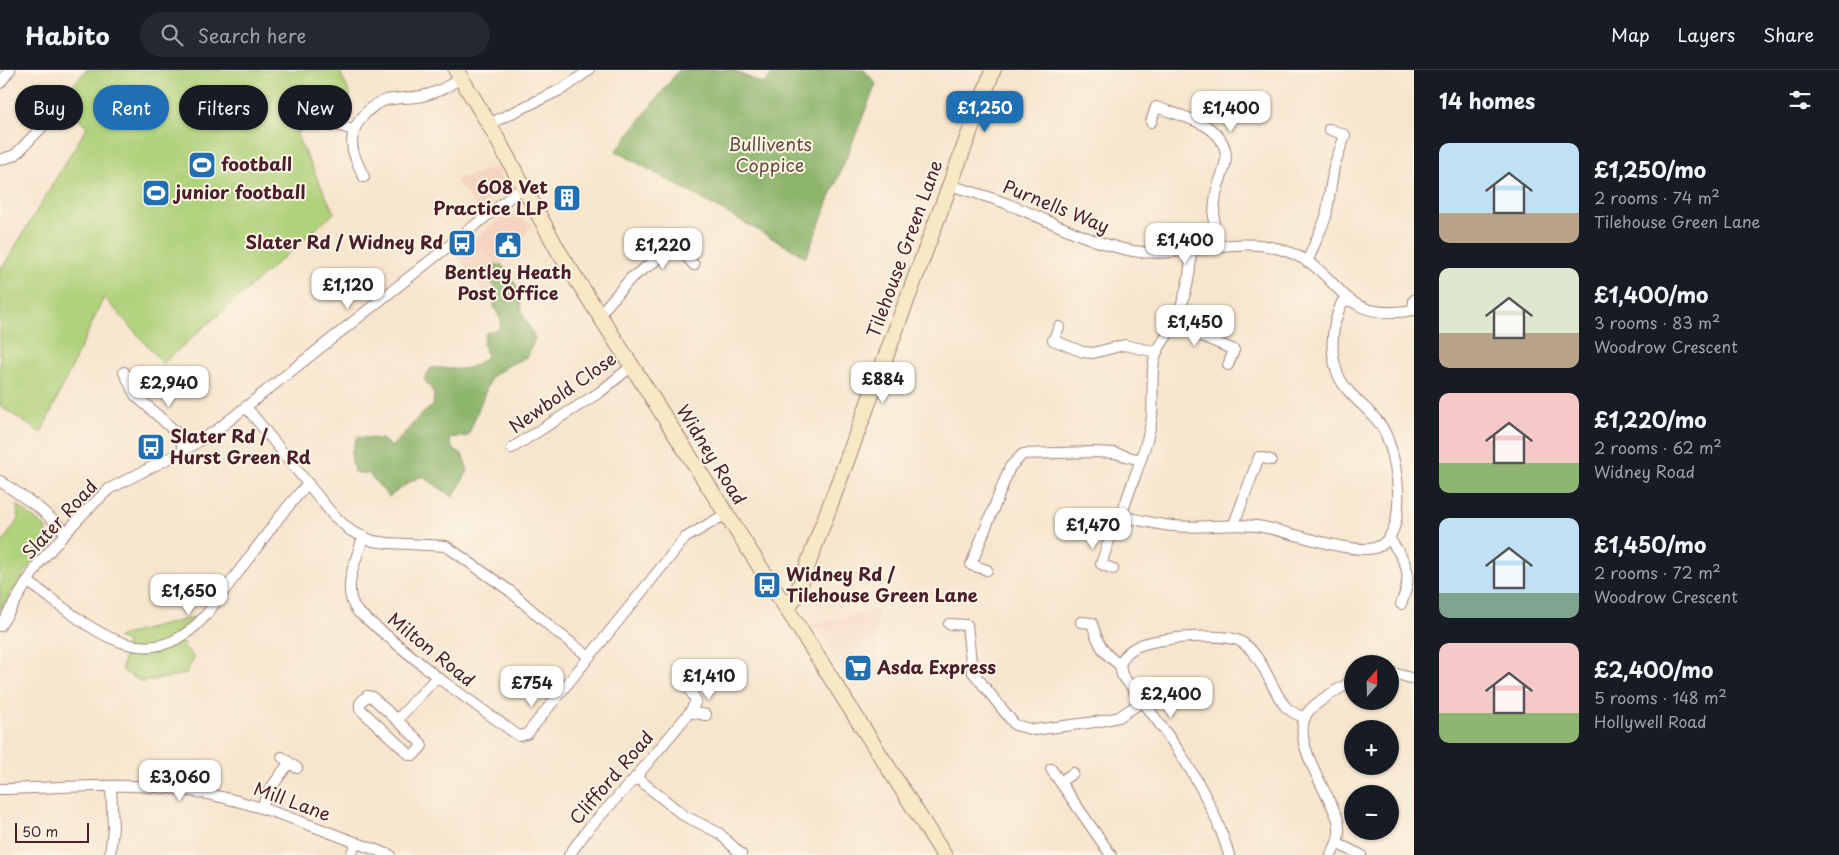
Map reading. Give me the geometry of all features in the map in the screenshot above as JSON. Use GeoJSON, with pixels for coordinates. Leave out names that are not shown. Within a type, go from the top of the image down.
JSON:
{"type":"FeatureCollection","features":[{"type":"Feature","properties":{"kind":"street"},"geometry":{"type":"LineString","coordinates":[[0,83],[10,70]]}},
{"type":"Feature","properties":{"kind":"street"},"geometry":{"type":"LineString","coordinates":[[489,124],[566,87],[589,70]]}},
{"type":"Feature","properties":{"kind":"street","name":"Tilehouse Green Lane"},"geometry":{"type":"LineString","coordinates":[[788,608],[796,596],[948,185],[993,70]]}},
{"type":"Feature","properties":{"kind":"street"},"geometry":{"type":"LineString","coordinates":[[364,177],[352,146],[353,130],[370,108],[384,100],[421,96],[447,88],[458,74]]}},
{"type":"Feature","properties":{"kind":"street","name":"Widney Road"},"geometry":{"type":"LineString","coordinates":[[458,74],[489,124],[559,252],[944,855]]}},
{"type":"Feature","properties":{"kind":"street"},"geometry":{"type":"LineString","coordinates":[[1151,122],[1156,107],[1204,125],[1216,133],[1224,147],[1226,158],[1216,193],[1213,248]]}},
{"type":"Feature","properties":{"kind":"street"},"geometry":{"type":"LineString","coordinates":[[1307,262],[1326,217],[1334,166],[1345,135],[1329,129]]}},
{"type":"Feature","properties":{"kind":"street"},"geometry":{"type":"LineString","coordinates":[[0,160],[15,155],[39,130]]}},
{"type":"Feature","properties":{"kind":"street","name":"Purnells Way"},"geometry":{"type":"LineString","coordinates":[[948,185],[1010,205],[1098,243],[1136,251],[1184,252],[1227,245],[1269,246],[1291,253],[1307,262],[1360,308],[1382,313],[1414,307]]}},
{"type":"Feature","properties":{"kind":"street","name":"Slater Road"},"geometry":{"type":"LineString","coordinates":[[0,626],[27,581],[66,532],[109,489],[185,450],[247,408],[523,187]]}},
{"type":"Feature","properties":{"kind":"street"},"geometry":{"type":"LineString","coordinates":[[658,240],[667,252]]}},
{"type":"Feature","properties":{"kind":"street"},"geometry":{"type":"LineString","coordinates":[[599,315],[632,278],[667,252],[676,248],[681,250],[694,265]]}},
{"type":"Feature","properties":{"kind":"street"},"geometry":{"type":"LineString","coordinates":[[1113,569],[1101,564],[1110,538],[1121,518],[1151,421],[1157,352],[1174,324],[1190,275],[1191,255],[1184,252]]}},
{"type":"Feature","properties":{"kind":"street"},"geometry":{"type":"LineString","coordinates":[[1121,518],[1175,527],[1234,524],[1284,532],[1351,548],[1369,549],[1386,542],[1390,538],[1399,517],[1396,480],[1388,439],[1372,414],[1345,387],[1333,359],[1334,321],[1342,302],[1350,301]]}},
{"type":"Feature","properties":{"kind":"street"},"geometry":{"type":"LineString","coordinates":[[1174,324],[1234,350],[1228,364]]}},
{"type":"Feature","properties":{"kind":"street"},"geometry":{"type":"LineString","coordinates":[[1059,327],[1053,340],[1083,352],[1094,354],[1124,345],[1157,352]]}},
{"type":"Feature","properties":{"kind":"street","name":"Newbold Close"},"geometry":{"type":"LineString","coordinates":[[512,448],[600,392],[632,365]]}},
{"type":"Feature","properties":{"kind":"street"},"geometry":{"type":"LineString","coordinates":[[124,372],[135,394],[176,432],[185,450]]}},
{"type":"Feature","properties":{"kind":"street"},"geometry":{"type":"LineString","coordinates":[[247,408],[333,514],[351,531],[363,537],[388,543],[433,544],[451,548],[510,591],[553,629],[588,656]]}},
{"type":"Feature","properties":{"kind":"street"},"geometry":{"type":"LineString","coordinates":[[987,570],[971,565],[1010,468],[1023,454],[1115,453],[1140,460]]}},
{"type":"Feature","properties":{"kind":"street"},"geometry":{"type":"LineString","coordinates":[[1234,524],[1259,457],[1271,460]]}},
{"type":"Feature","properties":{"kind":"street"},"geometry":{"type":"LineString","coordinates":[[0,481],[38,507],[66,532]]}},
{"type":"Feature","properties":{"kind":"street"},"geometry":{"type":"LineString","coordinates":[[27,581],[118,643],[143,647],[169,643],[183,637],[206,615],[270,529],[308,483]]}},
{"type":"Feature","properties":{"kind":"street","name":"Milton Road"},"geometry":{"type":"LineString","coordinates":[[363,537],[349,584],[348,594],[352,605],[437,677],[519,736],[527,734],[588,656],[686,538],[726,514]]}},
{"type":"Feature","properties":{"kind":"street"},"geometry":{"type":"LineString","coordinates":[[1390,538],[1409,571],[1407,599]]}},
{"type":"Feature","properties":{"kind":"street"},"geometry":{"type":"LineString","coordinates":[[1081,622],[1092,623],[1103,651],[1120,665]]}},
{"type":"Feature","properties":{"kind":"street"},"geometry":{"type":"LineString","coordinates":[[949,624],[967,625],[972,671],[1015,726],[1034,730],[1102,721],[1119,717],[1143,701]]}},
{"type":"Feature","properties":{"kind":"street"},"geometry":{"type":"LineString","coordinates":[[1229,855],[1223,835],[1198,782],[1143,701],[1122,675],[1120,665],[1122,658],[1138,646],[1154,642],[1224,637],[1236,639],[1249,648],[1285,707],[1304,718]]}},
{"type":"Feature","properties":{"kind":"street"},"geometry":{"type":"LineString","coordinates":[[1399,675],[1414,679]]}},
{"type":"Feature","properties":{"kind":"street"},"geometry":{"type":"LineString","coordinates":[[397,720],[437,677]]}},
{"type":"Feature","properties":{"kind":"street"},"geometry":{"type":"LineString","coordinates":[[1331,855],[1338,844],[1340,828],[1338,820],[1301,736],[1304,718],[1309,711],[1344,686]]}},
{"type":"Feature","properties":{"kind":"street"},"geometry":{"type":"LineString","coordinates":[[690,690],[696,701],[690,712],[706,715]]}},
{"type":"Feature","properties":{"kind":"street"},"geometry":{"type":"LineString","coordinates":[[367,696],[372,697],[397,720],[421,743],[422,746],[414,755],[410,755],[360,709],[360,703],[367,696]]}},
{"type":"Feature","properties":{"kind":"street","name":"Clifford Road"},"geometry":{"type":"LineString","coordinates":[[569,855],[588,828],[636,777],[690,712]]}},
{"type":"Feature","properties":{"kind":"street"},"geometry":{"type":"LineString","coordinates":[[262,806],[268,792],[290,763]]}},
{"type":"Feature","properties":{"kind":"street"},"geometry":{"type":"LineString","coordinates":[[1051,769],[1112,855]]}},
{"type":"Feature","properties":{"kind":"street"},"geometry":{"type":"LineString","coordinates":[[1060,782],[1073,773]]}},
{"type":"Feature","properties":{"kind":"street"},"geometry":{"type":"LineString","coordinates":[[636,777],[683,815],[719,833],[741,854]]}},
{"type":"Feature","properties":{"kind":"street"},"geometry":{"type":"LineString","coordinates":[[110,855],[113,827],[111,787]]}},
{"type":"Feature","properties":{"kind":"street","name":"Mill Lane"},"geometry":{"type":"LineString","coordinates":[[0,789],[151,787],[190,791],[262,806],[390,855]]}},
{"type":"Feature","properties":{"kind":"street"},"geometry":{"type":"LineString","coordinates":[[351,855],[356,843]]}},
{"type":"Feature","properties":{"kind":"street"},"geometry":{"type":"LineString","coordinates":[[1338,844],[1361,855]]}},
{"type":"Feature","properties":{"kind":"shaded area"},"geometry":{"type":"Polygon","coordinates":[[[497,167],[501,181],[500,187],[495,195],[479,210],[455,180],[497,167]]]}},
{"type":"Feature","properties":{"kind":"shaded area"},"geometry":{"type":"Polygon","coordinates":[[[506,214],[519,216],[532,224],[502,265],[491,266],[487,277],[498,291],[494,306],[456,254],[506,214]]]}},
{"type":"Feature","properties":{"kind":"shaded area"},"geometry":{"type":"Polygon","coordinates":[[[877,609],[877,675],[855,689],[810,624],[877,609]]]}},
{"type":"Feature","properties":{"kind":"green space"},"geometry":{"type":"Polygon","coordinates":[[[86,70],[339,70],[346,85],[278,85],[278,130],[302,130],[296,134],[334,213],[163,363],[104,297],[41,433],[0,406],[0,265],[3,267],[87,127],[83,123],[83,85],[73,85],[86,70]]]}},
{"type":"Feature","properties":{"kind":"green space","name":"Bullivents Coppice"},"geometry":{"type":"Polygon","coordinates":[[[679,70],[732,70],[763,84],[776,70],[864,70],[876,84],[806,257],[616,151],[679,70]]]}},
{"type":"Feature","properties":{"kind":"green space"},"geometry":{"type":"Polygon","coordinates":[[[491,265],[502,265],[516,285],[523,315],[535,338],[527,357],[511,364],[491,377],[468,436],[449,438],[453,450],[462,454],[468,471],[453,497],[422,476],[408,483],[389,497],[369,474],[354,472],[351,454],[357,437],[382,439],[391,447],[433,406],[434,393],[424,379],[431,368],[467,368],[480,362],[487,356],[483,344],[486,333],[500,329],[501,320],[494,306],[498,291],[487,277],[491,265]]]}},
{"type":"Feature","properties":{"kind":"green space"},"geometry":{"type":"Polygon","coordinates":[[[17,505],[46,528],[47,540],[0,610],[0,546],[18,520],[17,505]]]}},
{"type":"Feature","properties":{"kind":"green space"},"geometry":{"type":"Polygon","coordinates":[[[196,617],[195,621],[177,637],[194,658],[186,674],[141,682],[122,670],[127,642],[118,638],[119,636],[196,617]]]}},
{"type":"Feature","properties":{"kind":"place","name":"football"},"geometry":{"type":"Point","coordinates":[202,165]}},
{"type":"Feature","properties":{"kind":"place","name":"junior football"},"geometry":{"type":"Point","coordinates":[156,193]}},
{"type":"Feature","properties":{"kind":"place","name":"608 Vet Practice LLP"},"geometry":{"type":"Point","coordinates":[567,198]}},
{"type":"Feature","properties":{"kind":"place","name":"Slater Rd / Widney Rd"},"geometry":{"type":"Point","coordinates":[462,243]}},
{"type":"Feature","properties":{"kind":"place","name":"Bentley Heath Post Office"},"geometry":{"type":"Point","coordinates":[508,245]}},
{"type":"Feature","properties":{"kind":"place","name":"Slater Rd / Hurst Green Rd"},"geometry":{"type":"Point","coordinates":[151,447]}},
{"type":"Feature","properties":{"kind":"place","name":"Widney Rd / Tilehouse Green Lane"},"geometry":{"type":"Point","coordinates":[767,585]}},
{"type":"Feature","properties":{"kind":"place","name":"Asda Express"},"geometry":{"type":"Point","coordinates":[858,668]}}]}
